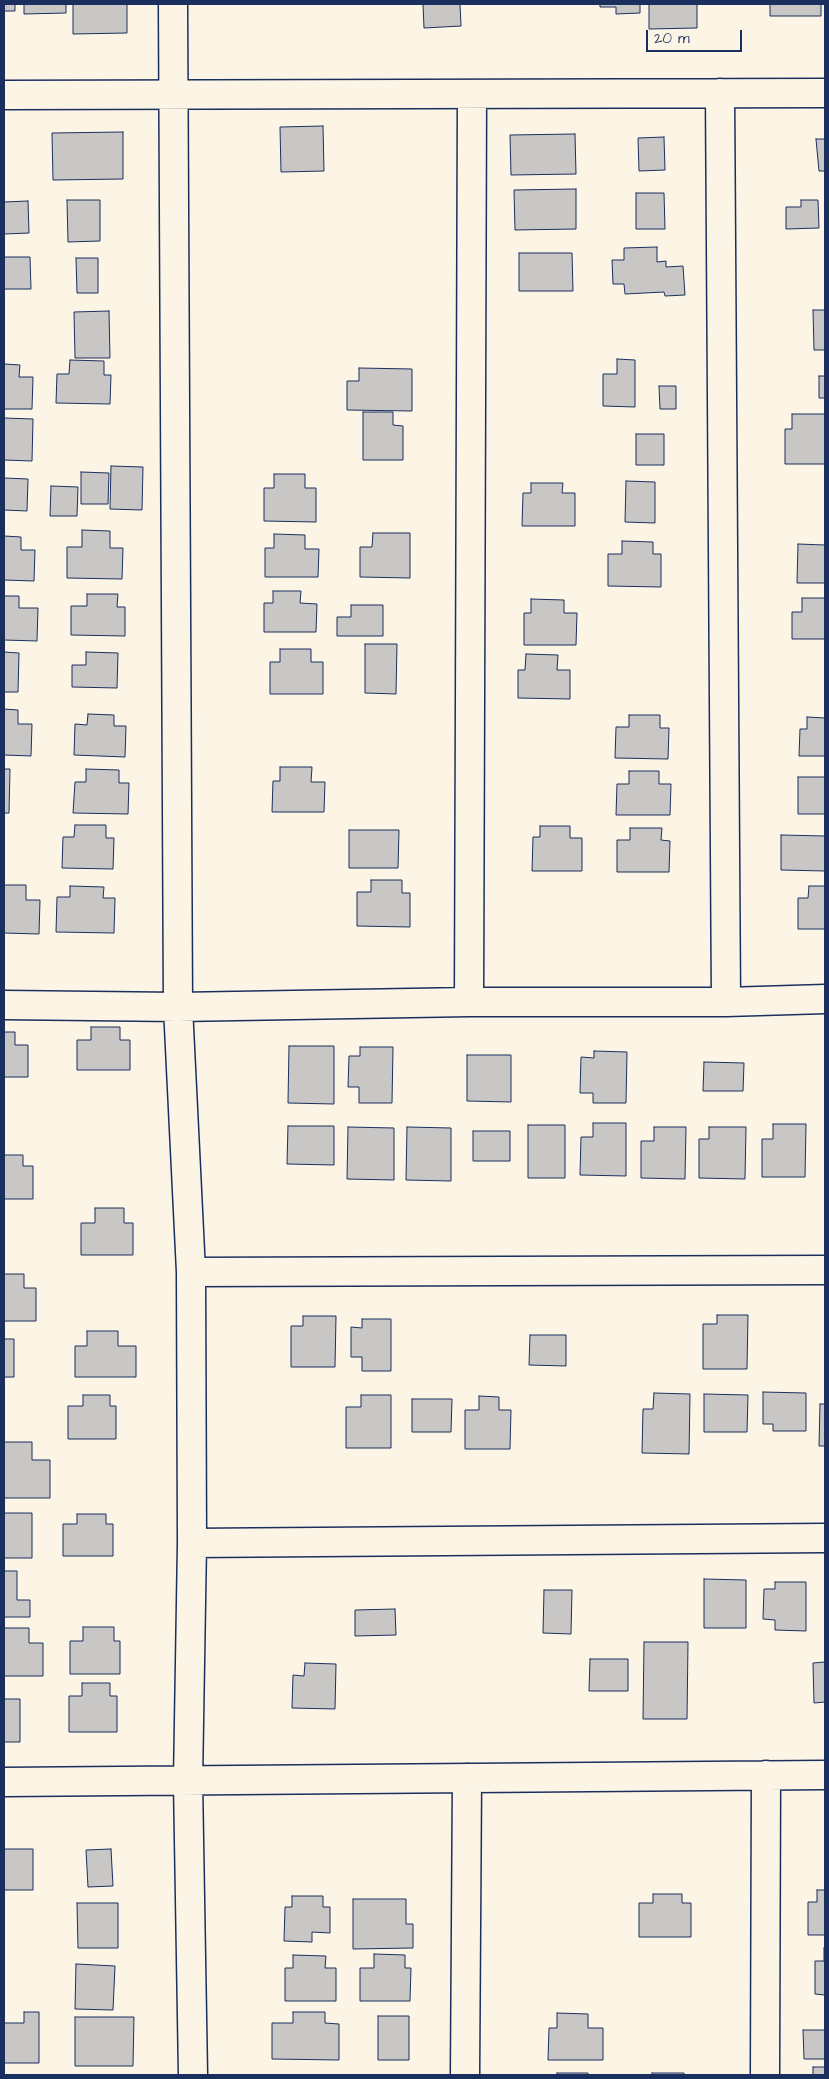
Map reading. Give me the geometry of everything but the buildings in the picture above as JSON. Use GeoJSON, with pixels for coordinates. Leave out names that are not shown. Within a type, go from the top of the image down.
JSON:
{"type":"FeatureCollection","features":[{"type":"Feature","properties":{"kind":"street"},"geometry":{"type":"LineString","coordinates":[[173,4],[178,1007],[191,1272],[192,1543],[188,1781],[194,2075]]}},
{"type":"Feature","properties":{"kind":"street"},"geometry":{"type":"LineString","coordinates":[[720,93],[726,1002]]}},
{"type":"Feature","properties":{"kind":"street"},"geometry":{"type":"LineString","coordinates":[[4,96],[825,93]]}},
{"type":"Feature","properties":{"kind":"street"},"geometry":{"type":"LineString","coordinates":[[469,1002],[472,94]]}},
{"type":"Feature","properties":{"kind":"street"},"geometry":{"type":"LineString","coordinates":[[4,1005],[178,1007],[469,1002],[825,1000]]}},
{"type":"Feature","properties":{"kind":"street"},"geometry":{"type":"LineString","coordinates":[[191,1272],[825,1270]]}},
{"type":"Feature","properties":{"kind":"street"},"geometry":{"type":"LineString","coordinates":[[192,1543],[825,1538]]}},
{"type":"Feature","properties":{"kind":"street"},"geometry":{"type":"LineString","coordinates":[[4,1782],[825,1775]]}},
{"type":"Feature","properties":{"kind":"street"},"geometry":{"type":"LineString","coordinates":[[765,2075],[766,1776]]}},
{"type":"Feature","properties":{"kind":"street"},"geometry":{"type":"LineString","coordinates":[[465,2075],[466,1778]]}}]}
